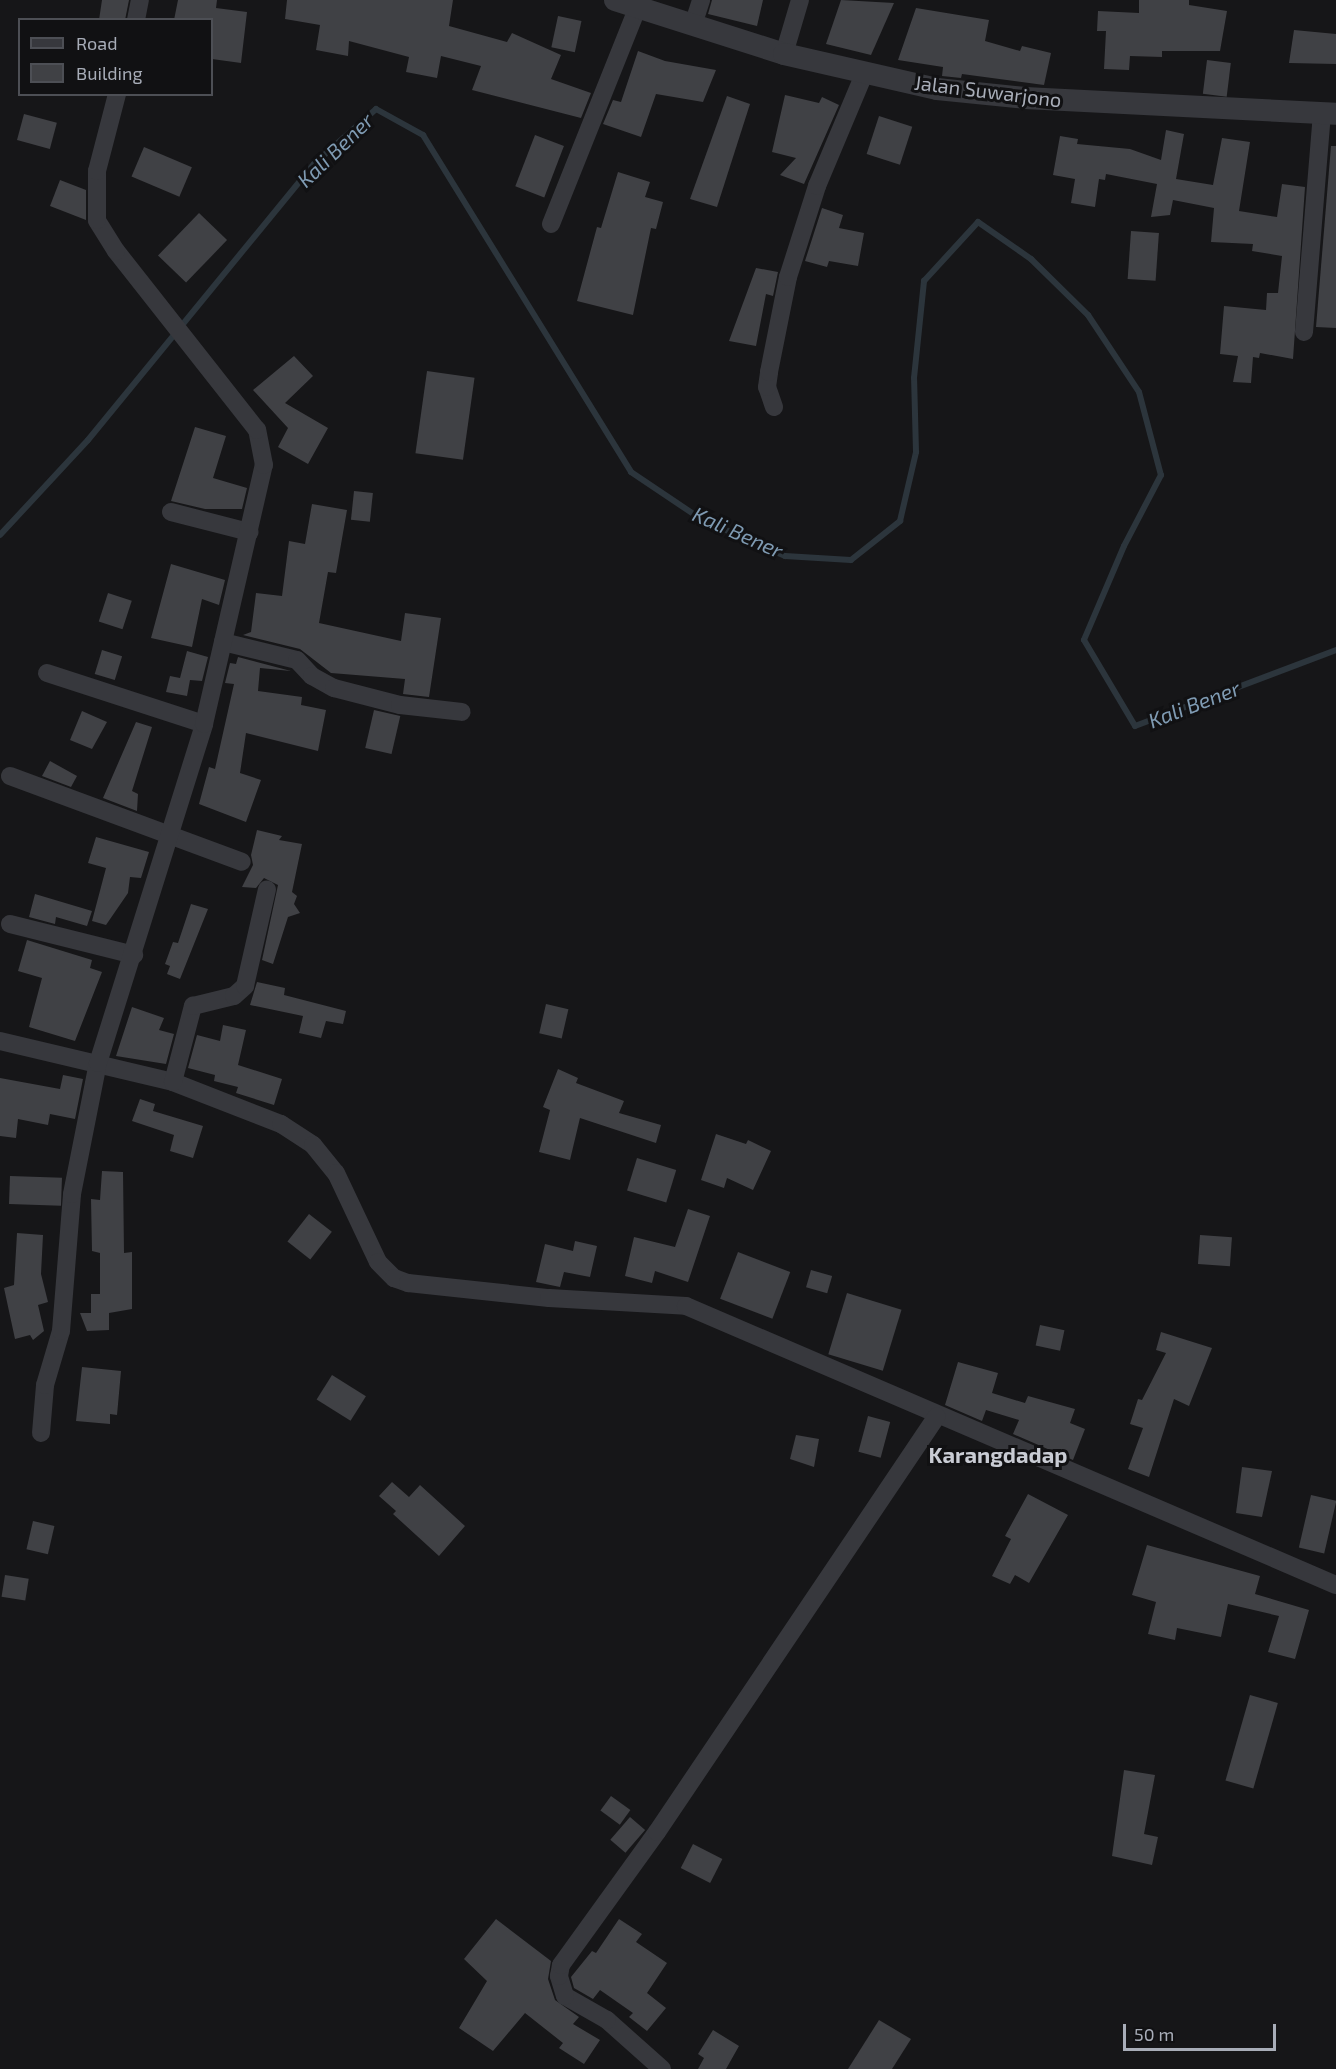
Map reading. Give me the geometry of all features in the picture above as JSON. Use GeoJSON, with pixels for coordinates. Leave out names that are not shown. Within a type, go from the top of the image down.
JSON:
{"type":"FeatureCollection","features":[{"type":"Feature","properties":{"kind":"street"},"geometry":{"type":"LineString","coordinates":[[136,18],[141,0]]}},
{"type":"Feature","properties":{"kind":"street","name":"Jalan Suwarjono"},"geometry":{"type":"LineString","coordinates":[[615,0],[784,54],[937,89],[1025,98],[1329,114]]}},
{"type":"Feature","properties":{"kind":"street"},"geometry":{"type":"LineString","coordinates":[[693,25],[701,0]]}},
{"type":"Feature","properties":{"kind":"street"},"geometry":{"type":"LineString","coordinates":[[784,54],[800,0]]}},
{"type":"Feature","properties":{"kind":"street"},"geometry":{"type":"LineString","coordinates":[[551,224],[638,7]]}},
{"type":"Feature","properties":{"kind":"street"},"geometry":{"type":"LineString","coordinates":[[774,407],[767,387],[788,277],[817,186],[864,72]]}},
{"type":"Feature","properties":{"kind":"street"},"geometry":{"type":"LineString","coordinates":[[41,1433],[45,1385],[61,1331],[72,1194],[98,1063],[134,955],[204,724],[264,465],[263,446],[257,430],[168,314],[116,251],[97,220],[97,171],[116,96]]}},
{"type":"Feature","properties":{"kind":"street"},"geometry":{"type":"LineString","coordinates":[[1304,332],[1329,114]]}},
{"type":"Feature","properties":{"kind":"street"},"geometry":{"type":"LineString","coordinates":[[171,512],[249,532]]}},
{"type":"Feature","properties":{"kind":"street"},"geometry":{"type":"LineString","coordinates":[[223,642],[297,660],[312,676],[334,688],[400,705],[462,712]]}},
{"type":"Feature","properties":{"kind":"street"},"geometry":{"type":"LineString","coordinates":[[47,673],[204,724]]}},
{"type":"Feature","properties":{"kind":"street"},"geometry":{"type":"LineString","coordinates":[[10,776],[242,862]]}},
{"type":"Feature","properties":{"kind":"street"},"geometry":{"type":"LineString","coordinates":[[173,1082],[193,1006],[234,996],[245,986],[267,889]]}},
{"type":"Feature","properties":{"kind":"street"},"geometry":{"type":"LineString","coordinates":[[10,924],[134,955]]}},
{"type":"Feature","properties":{"kind":"street"},"geometry":{"type":"LineString","coordinates":[[0,1041],[173,1082],[281,1124],[313,1145],[336,1173],[378,1262],[394,1278],[549,1298],[686,1306],[937,1416],[1336,1585]]}},
{"type":"Feature","properties":{"kind":"street"},"geometry":{"type":"LineString","coordinates":[[662,2069],[607,2020],[565,1996],[559,1976],[561,1965],[657,1832],[937,1416]]}},
{"type":"Feature","properties":{"kind":"building"},"geometry":{"type":"Polygon","coordinates":[[[102,0],[129,0],[125,18],[99,18],[102,0]]]}},
{"type":"Feature","properties":{"kind":"building"},"geometry":{"type":"Polygon","coordinates":[[[178,0],[217,0],[216,8],[247,12],[241,63],[213,59],[213,18],[174,18],[178,0]]]}},
{"type":"Feature","properties":{"kind":"building"},"geometry":{"type":"Polygon","coordinates":[[[287,0],[453,0],[449,26],[507,42],[512,33],[561,55],[551,79],[591,93],[581,118],[472,90],[481,66],[441,56],[437,78],[406,72],[409,57],[349,41],[348,56],[316,50],[320,25],[285,19],[287,0]]]}},
{"type":"Feature","properties":{"kind":"building"},"geometry":{"type":"Polygon","coordinates":[[[712,0],[763,0],[757,26],[708,14],[712,0]]]}},
{"type":"Feature","properties":{"kind":"building"},"geometry":{"type":"Polygon","coordinates":[[[841,0],[894,3],[871,55],[826,44],[841,0]]]}},
{"type":"Feature","properties":{"kind":"building"},"geometry":{"type":"Polygon","coordinates":[[[1139,0],[1189,0],[1189,5],[1227,11],[1220,51],[1162,51],[1162,57],[1130,56],[1129,70],[1104,69],[1106,31],[1097,31],[1098,11],[1139,13],[1139,0]]]}},
{"type":"Feature","properties":{"kind":"building"},"geometry":{"type":"Polygon","coordinates":[[[916,8],[989,20],[985,41],[1020,51],[1022,46],[1051,53],[1044,85],[962,74],[961,78],[942,76],[943,67],[898,60],[916,8]]]}},
{"type":"Feature","properties":{"kind":"building"},"geometry":{"type":"Polygon","coordinates":[[[558,16],[581,21],[575,52],[551,47],[558,16]]]}},
{"type":"Feature","properties":{"kind":"building"},"geometry":{"type":"Polygon","coordinates":[[[1294,30],[1336,34],[1336,64],[1289,63],[1294,30]]]}},
{"type":"Feature","properties":{"kind":"building"},"geometry":{"type":"Polygon","coordinates":[[[638,51],[665,61],[716,70],[703,102],[656,94],[641,137],[603,124],[613,100],[621,102],[638,51]]]}},
{"type":"Feature","properties":{"kind":"building"},"geometry":{"type":"Polygon","coordinates":[[[1207,60],[1231,63],[1227,97],[1203,94],[1207,60]]]}},
{"type":"Feature","properties":{"kind":"building"},"geometry":{"type":"Polygon","coordinates":[[[785,95],[819,103],[822,97],[839,105],[804,184],[780,175],[796,158],[772,152],[785,95]]]}},
{"type":"Feature","properties":{"kind":"building"},"geometry":{"type":"Polygon","coordinates":[[[727,96],[750,104],[717,207],[690,199],[727,96]]]}},
{"type":"Feature","properties":{"kind":"building"},"geometry":{"type":"Polygon","coordinates":[[[24,114],[57,123],[50,149],[17,140],[24,114]]]}},
{"type":"Feature","properties":{"kind":"building"},"geometry":{"type":"Polygon","coordinates":[[[879,116],[912,127],[900,165],[867,154],[879,116]]]}},
{"type":"Feature","properties":{"kind":"building"},"geometry":{"type":"Polygon","coordinates":[[[1166,130],[1184,134],[1176,179],[1213,185],[1222,138],[1250,142],[1239,211],[1277,217],[1282,184],[1305,187],[1293,359],[1260,353],[1259,358],[1253,357],[1251,383],[1233,382],[1238,356],[1220,354],[1224,306],[1266,310],[1267,293],[1278,293],[1282,256],[1252,251],[1253,244],[1211,242],[1214,208],[1173,200],[1170,215],[1151,217],[1157,184],[1106,174],[1105,180],[1099,179],[1095,207],[1071,203],[1075,179],[1053,175],[1060,136],[1078,139],[1077,144],[1130,149],[1161,160],[1166,130]]]}},
{"type":"Feature","properties":{"kind":"building"},"geometry":{"type":"Polygon","coordinates":[[[535,135],[564,146],[544,197],[515,186],[535,135]]]}},
{"type":"Feature","properties":{"kind":"building"},"geometry":{"type":"Polygon","coordinates":[[[1331,146],[1336,146],[1336,328],[1316,327],[1331,146]]]}},
{"type":"Feature","properties":{"kind":"building"},"geometry":{"type":"Polygon","coordinates":[[[144,147],[192,167],[179,197],[131,176],[144,147]]]}},
{"type":"Feature","properties":{"kind":"building"},"geometry":{"type":"Polygon","coordinates":[[[618,172],[650,182],[645,197],[663,202],[656,229],[651,228],[633,315],[577,301],[597,227],[601,228],[618,172]]]}},
{"type":"Feature","properties":{"kind":"building"},"geometry":{"type":"Polygon","coordinates":[[[60,180],[86,190],[86,220],[50,206],[60,180]]]}},
{"type":"Feature","properties":{"kind":"building"},"geometry":{"type":"Polygon","coordinates":[[[822,208],[843,215],[839,228],[864,233],[858,266],[829,261],[827,267],[805,261],[822,208]]]}},
{"type":"Feature","properties":{"kind":"building"},"geometry":{"type":"Polygon","coordinates":[[[199,213],[227,240],[186,283],[158,255],[199,213]]]}},
{"type":"Feature","properties":{"kind":"building"},"geometry":{"type":"Polygon","coordinates":[[[1131,231],[1159,233],[1156,281],[1128,279],[1131,231]]]}},
{"type":"Feature","properties":{"kind":"building"},"geometry":{"type":"Polygon","coordinates":[[[756,268],[778,272],[773,296],[766,294],[756,346],[729,341],[756,268]]]}},
{"type":"Feature","properties":{"kind":"building"},"geometry":{"type":"Polygon","coordinates":[[[294,356],[313,376],[285,403],[328,428],[308,464],[278,447],[288,428],[253,390],[294,356]]]}},
{"type":"Feature","properties":{"kind":"building"},"geometry":{"type":"Polygon","coordinates":[[[427,371],[475,378],[463,460],[415,453],[427,371]]]}},
{"type":"Feature","properties":{"kind":"building"},"geometry":{"type":"Polygon","coordinates":[[[195,427],[226,436],[213,478],[247,488],[242,509],[205,509],[171,501],[195,427]]]}},
{"type":"Feature","properties":{"kind":"building"},"geometry":{"type":"Polygon","coordinates":[[[354,491],[373,493],[370,522],[351,520],[354,491]]]}},
{"type":"Feature","properties":{"kind":"building"},"geometry":{"type":"Polygon","coordinates":[[[312,504],[347,510],[336,573],[328,572],[319,623],[401,641],[405,613],[441,618],[429,697],[403,694],[405,679],[331,673],[300,649],[243,635],[251,632],[256,593],[282,596],[289,541],[305,544],[312,504]]]}},
{"type":"Feature","properties":{"kind":"building"},"geometry":{"type":"Polygon","coordinates":[[[171,564],[225,580],[219,605],[202,599],[192,647],[151,638],[171,564]]]}},
{"type":"Feature","properties":{"kind":"building"},"geometry":{"type":"Polygon","coordinates":[[[108,593],[132,601],[123,629],[99,622],[108,593]]]}},
{"type":"Feature","properties":{"kind":"building"},"geometry":{"type":"Polygon","coordinates":[[[102,650],[122,656],[115,680],[95,674],[102,650]]]}},
{"type":"Feature","properties":{"kind":"building"},"geometry":{"type":"Polygon","coordinates":[[[187,651],[208,657],[202,681],[190,680],[187,696],[166,692],[170,676],[180,678],[187,651]]]}},
{"type":"Feature","properties":{"kind":"building"},"geometry":{"type":"Polygon","coordinates":[[[238,657],[291,671],[260,668],[258,691],[302,697],[301,705],[326,710],[318,751],[246,733],[240,773],[261,780],[246,822],[199,804],[209,767],[215,769],[234,684],[225,683],[230,663],[236,664],[238,657]]]}},
{"type":"Feature","properties":{"kind":"building"},"geometry":{"type":"Polygon","coordinates":[[[374,710],[400,716],[392,754],[365,748],[374,710]]]}},
{"type":"Feature","properties":{"kind":"building"},"geometry":{"type":"Polygon","coordinates":[[[82,711],[107,722],[92,749],[70,740],[82,711]]]}},
{"type":"Feature","properties":{"kind":"building"},"geometry":{"type":"Polygon","coordinates":[[[136,722],[152,727],[132,791],[138,794],[137,811],[103,798],[136,722]]]}},
{"type":"Feature","properties":{"kind":"building"},"geometry":{"type":"Polygon","coordinates":[[[50,761],[77,776],[71,787],[42,776],[50,761]]]}},
{"type":"Feature","properties":{"kind":"building"},"geometry":{"type":"Polygon","coordinates":[[[257,830],[282,836],[279,840],[302,844],[292,892],[297,896],[294,904],[300,913],[288,917],[273,964],[262,960],[278,885],[264,878],[256,888],[242,887],[253,865],[251,855],[257,830]]]}},
{"type":"Feature","properties":{"kind":"building"},"geometry":{"type":"Polygon","coordinates":[[[96,837],[149,852],[141,878],[130,877],[128,893],[106,925],[92,921],[106,868],[88,863],[96,837]]]}},
{"type":"Feature","properties":{"kind":"building"},"geometry":{"type":"Polygon","coordinates":[[[35,894],[92,911],[87,926],[56,917],[55,924],[29,917],[35,894]]]}},
{"type":"Feature","properties":{"kind":"building"},"geometry":{"type":"Polygon","coordinates":[[[191,904],[208,909],[180,979],[167,974],[170,966],[165,964],[173,942],[178,943],[191,904]]]}},
{"type":"Feature","properties":{"kind":"building"},"geometry":{"type":"Polygon","coordinates":[[[27,940],[92,960],[90,968],[102,972],[75,1041],[29,1027],[42,978],[18,971],[27,940]]]}},
{"type":"Feature","properties":{"kind":"building"},"geometry":{"type":"Polygon","coordinates":[[[257,982],[285,988],[284,995],[346,1011],[343,1024],[326,1021],[321,1038],[299,1033],[303,1016],[250,1005],[257,982]]]}},
{"type":"Feature","properties":{"kind":"building"},"geometry":{"type":"Polygon","coordinates":[[[546,1004],[568,1009],[562,1038],[539,1033],[546,1004]]]}},
{"type":"Feature","properties":{"kind":"building"},"geometry":{"type":"Polygon","coordinates":[[[132,1007],[164,1018],[159,1030],[174,1034],[166,1064],[116,1056],[132,1007]]]}},
{"type":"Feature","properties":{"kind":"building"},"geometry":{"type":"Polygon","coordinates":[[[223,1025],[246,1030],[238,1065],[282,1079],[274,1105],[236,1093],[238,1087],[214,1081],[215,1075],[188,1068],[197,1035],[220,1041],[223,1025]]]}},
{"type":"Feature","properties":{"kind":"building"},"geometry":{"type":"Polygon","coordinates":[[[558,1069],[578,1078],[576,1083],[624,1101],[619,1113],[661,1125],[656,1143],[580,1118],[570,1160],[539,1152],[550,1110],[543,1107],[558,1069]]]}},
{"type":"Feature","properties":{"kind":"building"},"geometry":{"type":"Polygon","coordinates":[[[63,1075],[83,1079],[75,1119],[50,1114],[48,1125],[18,1119],[16,1138],[0,1136],[0,1078],[60,1089],[63,1075]]]}},
{"type":"Feature","properties":{"kind":"building"},"geometry":{"type":"Polygon","coordinates":[[[140,1099],[155,1104],[153,1111],[203,1126],[193,1158],[170,1151],[174,1135],[132,1121],[140,1099]]]}},
{"type":"Feature","properties":{"kind":"building"},"geometry":{"type":"Polygon","coordinates":[[[716,1134],[746,1144],[748,1140],[771,1151],[753,1190],[727,1178],[724,1188],[701,1180],[716,1134]]]}},
{"type":"Feature","properties":{"kind":"building"},"geometry":{"type":"Polygon","coordinates":[[[637,1158],[676,1170],[666,1203],[627,1191],[637,1158]]]}},
{"type":"Feature","properties":{"kind":"building"},"geometry":{"type":"Polygon","coordinates":[[[102,1171],[123,1172],[124,1253],[132,1252],[132,1309],[109,1313],[109,1330],[87,1331],[80,1313],[91,1313],[91,1294],[100,1294],[100,1253],[92,1251],[91,1199],[100,1200],[102,1171]]]}},
{"type":"Feature","properties":{"kind":"building"},"geometry":{"type":"Polygon","coordinates":[[[10,1176],[62,1178],[61,1206],[9,1204],[10,1176]]]}},
{"type":"Feature","properties":{"kind":"building"},"geometry":{"type":"Polygon","coordinates":[[[688,1209],[710,1216],[688,1282],[655,1271],[652,1283],[625,1276],[634,1237],[675,1247],[688,1209]]]}},
{"type":"Feature","properties":{"kind":"building"},"geometry":{"type":"Polygon","coordinates":[[[309,1214],[332,1232],[310,1259],[287,1242],[309,1214]]]}},
{"type":"Feature","properties":{"kind":"building"},"geometry":{"type":"Polygon","coordinates":[[[17,1233],[43,1235],[41,1274],[48,1302],[38,1305],[44,1331],[33,1340],[30,1335],[15,1339],[4,1288],[14,1285],[17,1233]]]}},
{"type":"Feature","properties":{"kind":"building"},"geometry":{"type":"Polygon","coordinates":[[[1200,1235],[1232,1237],[1230,1266],[1198,1264],[1200,1235]]]}},
{"type":"Feature","properties":{"kind":"building"},"geometry":{"type":"Polygon","coordinates":[[[575,1241],[597,1246],[590,1277],[564,1272],[560,1287],[536,1282],[545,1244],[573,1251],[575,1241]]]}},
{"type":"Feature","properties":{"kind":"building"},"geometry":{"type":"Polygon","coordinates":[[[738,1252],[790,1272],[772,1319],[720,1299],[738,1252]]]}},
{"type":"Feature","properties":{"kind":"building"},"geometry":{"type":"Polygon","coordinates":[[[811,1270],[832,1276],[827,1293],[806,1287],[811,1270]]]}},
{"type":"Feature","properties":{"kind":"building"},"geometry":{"type":"Polygon","coordinates":[[[847,1293],[902,1310],[883,1371],[828,1354],[847,1293]]]}},
{"type":"Feature","properties":{"kind":"building"},"geometry":{"type":"Polygon","coordinates":[[[1040,1325],[1064,1330],[1060,1351],[1036,1346],[1040,1325]]]}},
{"type":"Feature","properties":{"kind":"building"},"geometry":{"type":"Polygon","coordinates":[[[1161,1332],[1212,1348],[1189,1406],[1174,1399],[1149,1477],[1128,1469],[1143,1428],[1130,1424],[1138,1399],[1142,1400],[1166,1353],[1156,1350],[1161,1332]]]}},
{"type":"Feature","properties":{"kind":"building"},"geometry":{"type":"Polygon","coordinates":[[[958,1362],[998,1373],[992,1393],[1025,1403],[1028,1396],[1075,1409],[1070,1423],[1085,1429],[1073,1460],[1013,1434],[1019,1420],[986,1410],[982,1421],[945,1405],[958,1362]]]}},
{"type":"Feature","properties":{"kind":"building"},"geometry":{"type":"Polygon","coordinates":[[[82,1367],[121,1371],[117,1415],[110,1414],[110,1424],[76,1421],[82,1367]]]}},
{"type":"Feature","properties":{"kind":"building"},"geometry":{"type":"Polygon","coordinates":[[[332,1375],[366,1396],[351,1421],[317,1400],[332,1375]]]}},
{"type":"Feature","properties":{"kind":"building"},"geometry":{"type":"Polygon","coordinates":[[[868,1416],[890,1422],[881,1458],[858,1452],[868,1416]]]}},
{"type":"Feature","properties":{"kind":"building"},"geometry":{"type":"Polygon","coordinates":[[[796,1435],[819,1439],[814,1467],[790,1459],[796,1435]]]}},
{"type":"Feature","properties":{"kind":"building"},"geometry":{"type":"Polygon","coordinates":[[[1242,1467],[1272,1471],[1262,1517],[1236,1513],[1242,1467]]]}},
{"type":"Feature","properties":{"kind":"building"},"geometry":{"type":"Polygon","coordinates":[[[392,1482],[409,1497],[420,1485],[465,1526],[439,1556],[393,1514],[396,1511],[379,1496],[392,1482]]]}},
{"type":"Feature","properties":{"kind":"building"},"geometry":{"type":"Polygon","coordinates":[[[1028,1494],[1068,1515],[1029,1583],[1015,1575],[1010,1584],[992,1576],[1011,1539],[1005,1536],[1028,1494]]]}},
{"type":"Feature","properties":{"kind":"building"},"geometry":{"type":"Polygon","coordinates":[[[1311,1495],[1336,1501],[1324,1553],[1299,1548],[1311,1495]]]}},
{"type":"Feature","properties":{"kind":"building"},"geometry":{"type":"Polygon","coordinates":[[[33,1521],[54,1526],[48,1554],[26,1549],[33,1521]]]}},
{"type":"Feature","properties":{"kind":"building"},"geometry":{"type":"Polygon","coordinates":[[[1147,1545],[1260,1576],[1255,1594],[1309,1610],[1295,1659],[1268,1652],[1279,1616],[1228,1604],[1221,1637],[1177,1628],[1175,1640],[1148,1634],[1156,1602],[1132,1595],[1147,1545]]]}},
{"type":"Feature","properties":{"kind":"building"},"geometry":{"type":"Polygon","coordinates":[[[5,1575],[29,1579],[25,1600],[2,1597],[5,1575]]]}},
{"type":"Feature","properties":{"kind":"building"},"geometry":{"type":"Polygon","coordinates":[[[1250,1695],[1278,1703],[1253,1789],[1225,1781],[1250,1695]]]}},
{"type":"Feature","properties":{"kind":"building"},"geometry":{"type":"Polygon","coordinates":[[[1124,1770],[1155,1775],[1144,1834],[1158,1837],[1152,1865],[1112,1856],[1124,1770]]]}},
{"type":"Feature","properties":{"kind":"building"},"geometry":{"type":"Polygon","coordinates":[[[611,1796],[630,1810],[620,1825],[600,1811],[611,1796]]]}},
{"type":"Feature","properties":{"kind":"building"},"geometry":{"type":"Polygon","coordinates":[[[630,1817],[645,1830],[625,1853],[610,1840],[630,1817]]]}},
{"type":"Feature","properties":{"kind":"building"},"geometry":{"type":"Polygon","coordinates":[[[693,1844],[722,1859],[710,1883],[681,1868],[693,1844]]]}},
{"type":"Feature","properties":{"kind":"building"},"geometry":{"type":"Polygon","coordinates":[[[496,1919],[551,1961],[548,1979],[555,2000],[579,2017],[573,2024],[600,2040],[584,2064],[559,2048],[563,2043],[525,2013],[493,2051],[459,2028],[487,1981],[464,1959],[496,1919]]]}},
{"type":"Feature","properties":{"kind":"building"},"geometry":{"type":"Polygon","coordinates":[[[619,1919],[642,1934],[636,1942],[667,1963],[647,1993],[666,2008],[647,2031],[629,2017],[633,2013],[600,1990],[593,1999],[574,1988],[571,1977],[592,1951],[596,1953],[619,1919]]]}},
{"type":"Feature","properties":{"kind":"building"},"geometry":{"type":"Polygon","coordinates":[[[879,2020],[911,2039],[892,2069],[848,2069],[879,2020]]]}},
{"type":"Feature","properties":{"kind":"building"},"geometry":{"type":"Polygon","coordinates":[[[713,2030],[739,2046],[726,2069],[698,2069],[704,2058],[698,2054],[713,2030]]]}},
{"type":"Feature","properties":{"kind":"waterway","name":"Kali Bener"},"geometry":{"type":"LineString","coordinates":[[0,535],[88,440],[314,164],[376,109],[423,135],[631,472],[701,519],[785,556],[851,560],[900,521],[916,452],[914,378],[924,281],[978,222],[1031,259],[1088,315],[1139,392],[1161,475],[1124,546],[1084,640],[1135,726],[1336,650]]}},
{"type":"Feature","properties":{"kind":"district","name":"Karangdadap"},"geometry":{"type":"Point","coordinates":[998,1455]}}]}
